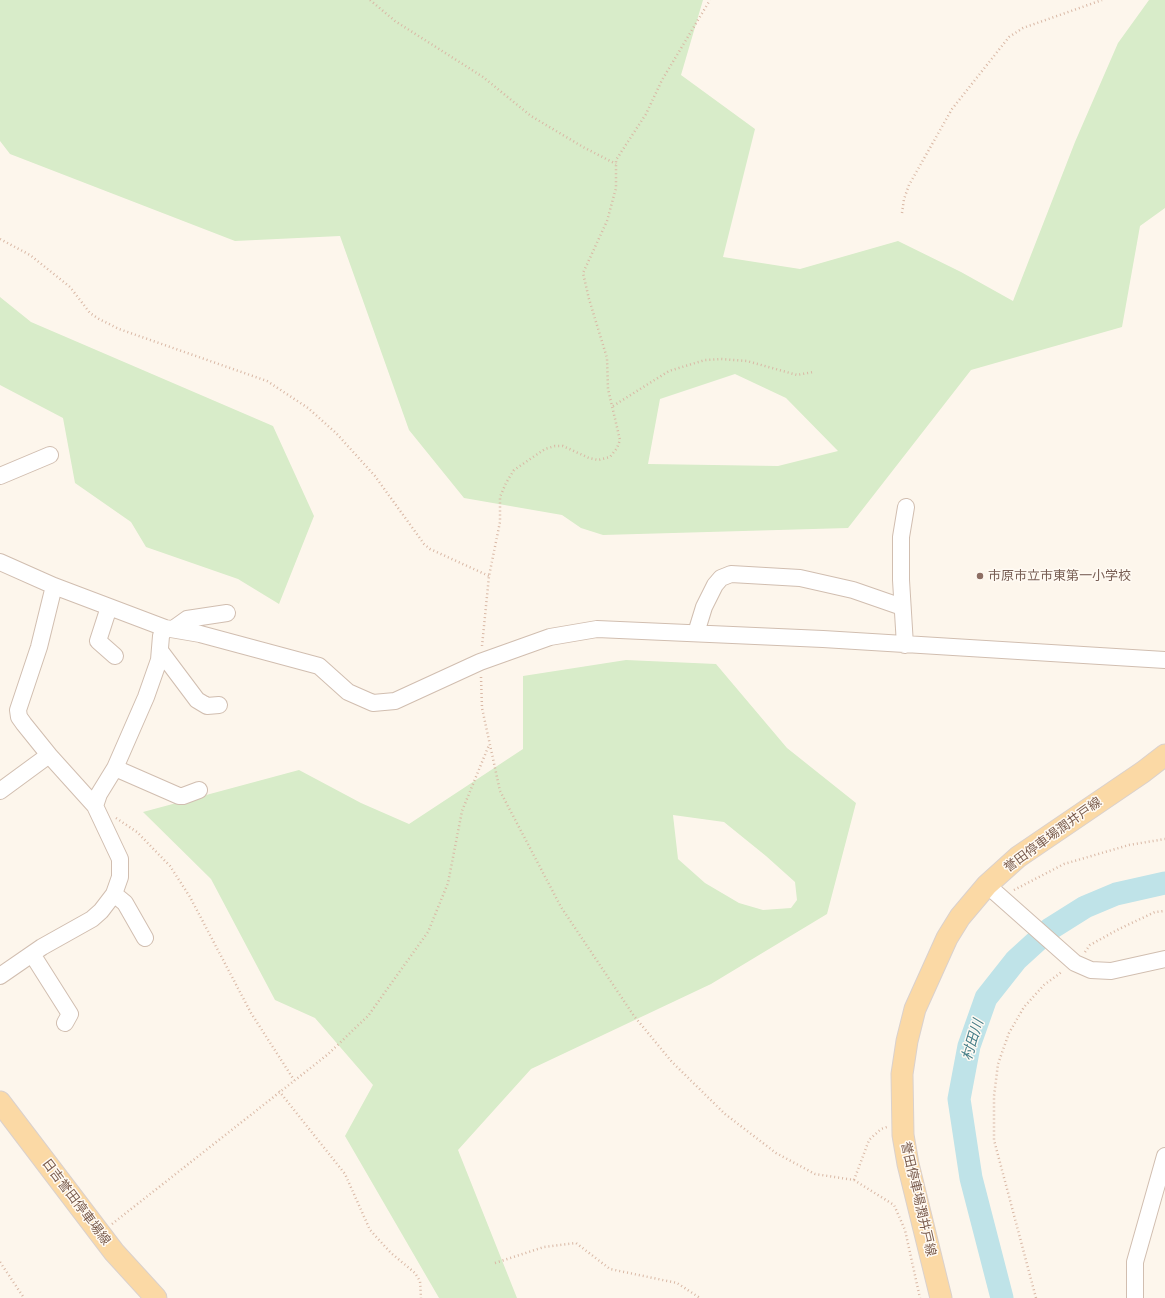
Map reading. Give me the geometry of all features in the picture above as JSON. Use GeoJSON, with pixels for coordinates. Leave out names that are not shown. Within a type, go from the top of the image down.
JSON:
{"type":"FeatureCollection","features":[{"type":"Feature","properties":{"kind":"main road","name":"誉田停車場潤井戸線"},"geometry":{"type":"LineString","coordinates":[[941,1298],[908,1164],[902,1122],[902,1074],[907,1041],[915,1009],[947,938],[960,917],[987,885],[1024,852],[1143,772],[1165,755]]}},
{"type":"Feature","properties":{"kind":"main road","name":"日吉誉田停車場線"},"geometry":{"type":"LineString","coordinates":[[0,1102],[132,1273],[156,1298]]}},
{"type":"Feature","properties":{"kind":"street"},"geometry":{"type":"LineString","coordinates":[[0,476],[50,455]]}},
{"type":"Feature","properties":{"kind":"street"},"geometry":{"type":"LineString","coordinates":[[905,645],[902,607],[901,537],[906,507]]}},
{"type":"Feature","properties":{"kind":"street"},"geometry":{"type":"LineString","coordinates":[[0,562],[54,586],[169,628],[200,634],[319,666],[348,692],[373,703],[395,701],[480,662],[550,637],[597,629],[696,633],[1165,660]]}},
{"type":"Feature","properties":{"kind":"street"},"geometry":{"type":"LineString","coordinates":[[696,633],[704,607],[715,585],[721,578],[731,574],[800,578],[853,590],[902,607]]}},
{"type":"Feature","properties":{"kind":"street"},"geometry":{"type":"LineString","coordinates":[[0,976],[32,954],[92,919],[101,911],[114,894],[120,877],[120,859],[95,806],[49,755],[24,724],[18,710],[39,647],[54,586]]}},
{"type":"Feature","properties":{"kind":"street"},"geometry":{"type":"LineString","coordinates":[[109,607],[98,641],[115,656]]}},
{"type":"Feature","properties":{"kind":"street"},"geometry":{"type":"LineString","coordinates":[[95,806],[99,794],[114,768],[146,697],[161,652],[161,636],[169,628],[187,619],[227,614]]}},
{"type":"Feature","properties":{"kind":"street"},"geometry":{"type":"LineString","coordinates":[[161,652],[197,700],[207,706],[219,706]]}},
{"type":"Feature","properties":{"kind":"street"},"geometry":{"type":"LineString","coordinates":[[0,791],[49,755]]}},
{"type":"Feature","properties":{"kind":"street"},"geometry":{"type":"LineString","coordinates":[[114,768],[180,796],[200,790]]}},
{"type":"Feature","properties":{"kind":"street"},"geometry":{"type":"LineString","coordinates":[[987,885],[1009,899],[1074,963],[1091,970],[1111,971],[1165,959]]}},
{"type":"Feature","properties":{"kind":"street"},"geometry":{"type":"LineString","coordinates":[[114,894],[125,904],[145,938]]}},
{"type":"Feature","properties":{"kind":"street"},"geometry":{"type":"LineString","coordinates":[[32,954],[70,1014],[65,1023]]}},
{"type":"Feature","properties":{"kind":"street"},"geometry":{"type":"LineString","coordinates":[[1135,1298],[1135,1262],[1165,1157]]}},
{"type":"Feature","properties":{"kind":"path"},"geometry":{"type":"LineString","coordinates":[[370,0],[396,21],[483,76],[531,116],[583,147],[616,164]]}},
{"type":"Feature","properties":{"kind":"path"},"geometry":{"type":"LineString","coordinates":[[710,0],[662,80],[646,114],[620,153],[616,164],[616,188],[607,221],[583,273],[589,299],[605,348],[608,389],[620,440],[617,448],[610,457],[604,459],[593,459],[563,446],[555,446],[544,449],[514,470],[506,483],[500,497],[500,522],[489,576],[480,662],[482,708],[500,791],[561,907],[634,1016],[672,1062],[725,1114],[776,1153],[815,1174],[854,1180],[894,1205],[905,1230],[920,1298]]}},
{"type":"Feature","properties":{"kind":"path"},"geometry":{"type":"LineString","coordinates":[[902,213],[904,199],[909,185],[952,109],[1009,37],[1023,28],[1102,0]]}},
{"type":"Feature","properties":{"kind":"path"},"geometry":{"type":"LineString","coordinates":[[0,239],[30,255],[65,283],[90,313],[98,319],[119,329],[267,381],[308,408],[336,433],[375,476],[424,544],[430,549],[489,576]]}},
{"type":"Feature","properties":{"kind":"path"},"geometry":{"type":"LineString","coordinates":[[613,406],[669,371],[705,360],[721,359],[747,361],[798,375],[813,372]]}},
{"type":"Feature","properties":{"kind":"path"},"geometry":{"type":"LineString","coordinates":[[101,1233],[279,1091],[327,1055],[368,1016],[428,932],[448,883],[462,811],[490,744]]}},
{"type":"Feature","properties":{"kind":"path"},"geometry":{"type":"LineString","coordinates":[[95,806],[137,832],[170,866],[190,897],[251,1013],[294,1080]]}},
{"type":"Feature","properties":{"kind":"path"},"geometry":{"type":"LineString","coordinates":[[1009,899],[1064,864],[1128,845],[1165,839]]}},
{"type":"Feature","properties":{"kind":"path"},"geometry":{"type":"LineString","coordinates":[[1036,1298],[994,1140],[994,1096],[998,1064],[1008,1033],[1024,1007],[1044,985],[1074,963],[1090,945],[1155,912],[1165,911]]}},
{"type":"Feature","properties":{"kind":"path"},"geometry":{"type":"LineString","coordinates":[[279,1091],[345,1174],[370,1230],[391,1253],[415,1273],[420,1281],[421,1298]]}},
{"type":"Feature","properties":{"kind":"path"},"geometry":{"type":"LineString","coordinates":[[854,1180],[869,1140],[881,1129],[902,1122]]}},
{"type":"Feature","properties":{"kind":"path"},"geometry":{"type":"LineString","coordinates":[[495,1263],[544,1246],[576,1243],[610,1269],[677,1283],[700,1298]]}},
{"type":"Feature","properties":{"kind":"path"},"geometry":{"type":"LineString","coordinates":[[0,1262],[24,1298]]}},
{"type":"Feature","properties":{"kind":"green space"},"geometry":{"type":"Polygon","coordinates":[[[0,0],[703,0],[681,75],[755,129],[723,257],[800,269],[898,241],[961,272],[1013,301],[1075,142],[1118,43],[1149,0],[1165,0],[1165,208],[1140,226],[1122,327],[971,370],[848,528],[603,535],[581,528],[562,515],[464,498],[409,430],[340,236],[235,241],[10,154],[0,141],[0,0]],[[735,374],[660,399],[648,464],[778,466],[838,451],[786,398],[735,374]]]}},
{"type":"Feature","properties":{"kind":"green space"},"geometry":{"type":"Polygon","coordinates":[[[0,297],[31,322],[273,426],[314,516],[279,604],[238,579],[146,547],[131,522],[75,483],[63,418],[0,385],[0,297]]]}},
{"type":"Feature","properties":{"kind":"green space"},"geometry":{"type":"Polygon","coordinates":[[[626,660],[716,664],[787,748],[856,803],[827,914],[711,984],[531,1069],[458,1150],[517,1298],[439,1298],[345,1136],[373,1085],[315,1018],[275,1000],[211,879],[143,812],[299,770],[361,803],[409,824],[523,749],[523,676],[626,660]],[[673,815],[678,859],[705,883],[739,903],[763,910],[791,908],[797,900],[795,882],[724,822],[673,815]]]}},
{"type":"Feature","properties":{"kind":"waterway","name":"村田川"},"geometry":{"type":"LineString","coordinates":[[1002,1298],[971,1178],[959,1099],[969,1046],[986,998],[1016,960],[1050,929],[1085,907],[1116,894],[1165,883]]}},
{"type":"Feature","properties":{"kind":"place","name":"市原市立市東第一小学校"},"geometry":{"type":"Point","coordinates":[980,576]}}]}
